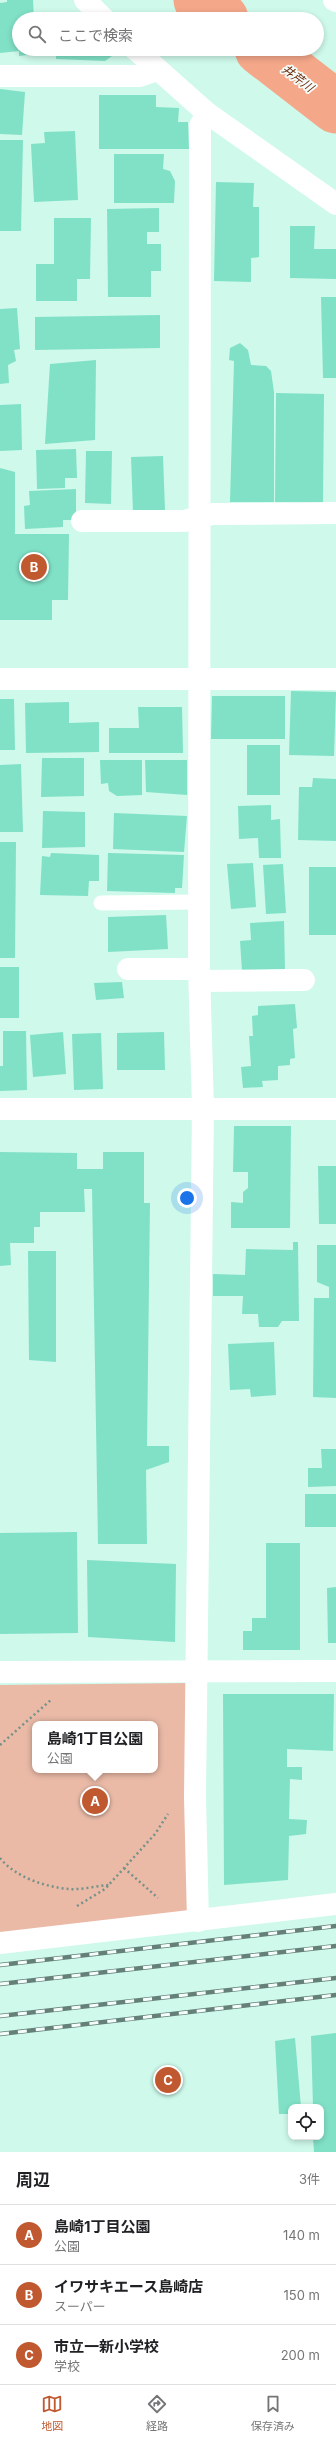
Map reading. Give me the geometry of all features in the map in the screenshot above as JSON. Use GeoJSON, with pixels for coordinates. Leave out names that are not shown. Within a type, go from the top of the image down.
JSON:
{"type":"FeatureCollection","features":[{"type":"Feature","properties":{"kind":"street"},"geometry":{"type":"LineString","coordinates":[[85,0],[97,12]]}},
{"type":"Feature","properties":{"kind":"street"},"geometry":{"type":"LineString","coordinates":[[142,56],[207,113],[336,204]]}},
{"type":"Feature","properties":{"kind":"street"},"geometry":{"type":"LineString","coordinates":[[0,76],[139,76],[157,70]]}},
{"type":"Feature","properties":{"kind":"street"},"geometry":{"type":"LineString","coordinates":[[198,1921],[195,1797],[203,1108],[199,902],[200,678],[198,518],[200,126],[207,113]]}},
{"type":"Feature","properties":{"kind":"street"},"geometry":{"type":"LineString","coordinates":[[82,521],[184,521],[212,514],[336,512]]}},
{"type":"Feature","properties":{"kind":"street"},"geometry":{"type":"LineString","coordinates":[[0,679],[336,679]]}},
{"type":"Feature","properties":{"kind":"street"},"geometry":{"type":"LineString","coordinates":[[128,969],[200,975],[304,980]]}},
{"type":"Feature","properties":{"kind":"street"},"geometry":{"type":"LineString","coordinates":[[0,1109],[336,1109]]}},
{"type":"Feature","properties":{"kind":"street"},"geometry":{"type":"LineString","coordinates":[[0,1672],[336,1671]]}},
{"type":"Feature","properties":{"kind":"street"},"geometry":{"type":"LineString","coordinates":[[0,1943],[336,1904]]}},
{"type":"Feature","properties":{"kind":"lane"},"geometry":{"type":"LineString","coordinates":[[101,903],[199,902]]}},
{"type":"Feature","properties":{"kind":"path"},"geometry":{"type":"LineString","coordinates":[[0,1745],[54,1696]]}},
{"type":"Feature","properties":{"kind":"path"},"geometry":{"type":"LineString","coordinates":[[72,1909],[109,1885],[155,1834],[170,1810]]}},
{"type":"Feature","properties":{"kind":"path"},"geometry":{"type":"LineString","coordinates":[[0,1859],[7,1867],[36,1882],[69,1889],[109,1885]]}},
{"type":"Feature","properties":{"kind":"shaded area"},"geometry":{"type":"Polygon","coordinates":[[[190,1683],[189,1918],[0,1938],[0,1685],[190,1683]]]}},
{"type":"Feature","properties":{"kind":"building"},"geometry":{"type":"Polygon","coordinates":[[[7,0],[33,0],[34,12],[12,12],[12,52],[0,53],[0,3],[7,2],[7,0]]]}},
{"type":"Feature","properties":{"kind":"building"},"geometry":{"type":"Polygon","coordinates":[[[56,56],[112,56],[105,61],[56,59],[56,56]]]}},
{"type":"Feature","properties":{"kind":"building"},"geometry":{"type":"Polygon","coordinates":[[[0,89],[25,92],[22,135],[0,134],[0,89]]]}},
{"type":"Feature","properties":{"kind":"building"},"geometry":{"type":"Polygon","coordinates":[[[99,95],[156,95],[156,107],[179,108],[178,122],[188,122],[189,149],[99,149],[99,95]]]}},
{"type":"Feature","properties":{"kind":"building"},"geometry":{"type":"Polygon","coordinates":[[[75,131],[78,200],[34,202],[31,144],[45,143],[44,132],[75,131]]]}},
{"type":"Feature","properties":{"kind":"building"},"geometry":{"type":"Polygon","coordinates":[[[0,140],[23,140],[21,231],[0,231],[0,140]]]}},
{"type":"Feature","properties":{"kind":"building"},"geometry":{"type":"Polygon","coordinates":[[[114,154],[164,154],[163,169],[170,171],[175,181],[174,203],[114,203],[114,154]]]}},
{"type":"Feature","properties":{"kind":"building"},"geometry":{"type":"Polygon","coordinates":[[[216,182],[254,183],[253,207],[259,207],[259,257],[251,258],[251,282],[214,281],[216,182]]]}},
{"type":"Feature","properties":{"kind":"building"},"geometry":{"type":"Polygon","coordinates":[[[159,208],[159,232],[147,232],[147,244],[161,244],[161,271],[151,271],[151,297],[108,297],[107,209],[159,208]]]}},
{"type":"Feature","properties":{"kind":"building"},"geometry":{"type":"Polygon","coordinates":[[[54,218],[91,218],[90,279],[77,279],[77,301],[36,301],[36,264],[54,264],[54,218]]]}},
{"type":"Feature","properties":{"kind":"building"},"geometry":{"type":"Polygon","coordinates":[[[290,226],[315,226],[314,249],[336,249],[336,279],[290,278],[290,226]]]}},
{"type":"Feature","properties":{"kind":"building"},"geometry":{"type":"Polygon","coordinates":[[[321,297],[336,297],[336,378],[323,378],[321,297]]]}},
{"type":"Feature","properties":{"kind":"building"},"geometry":{"type":"Polygon","coordinates":[[[17,308],[20,349],[14,350],[16,361],[8,365],[9,383],[0,384],[0,309],[17,308]]]}},
{"type":"Feature","properties":{"kind":"building"},"geometry":{"type":"Polygon","coordinates":[[[160,315],[160,348],[35,350],[35,317],[160,315]]]}},
{"type":"Feature","properties":{"kind":"building"},"geometry":{"type":"Polygon","coordinates":[[[240,343],[248,350],[251,365],[266,366],[271,371],[274,392],[274,502],[230,502],[234,361],[229,360],[230,348],[240,343]]]}},
{"type":"Feature","properties":{"kind":"building"},"geometry":{"type":"Polygon","coordinates":[[[96,360],[95,440],[45,444],[50,364],[96,360]]]}},
{"type":"Feature","properties":{"kind":"building"},"geometry":{"type":"Polygon","coordinates":[[[276,393],[324,394],[323,503],[275,502],[276,393]]]}},
{"type":"Feature","properties":{"kind":"building"},"geometry":{"type":"Polygon","coordinates":[[[21,404],[22,450],[0,451],[0,405],[21,404]]]}},
{"type":"Feature","properties":{"kind":"building"},"geometry":{"type":"Polygon","coordinates":[[[76,449],[77,478],[65,478],[65,488],[37,489],[36,450],[76,449]]]}},
{"type":"Feature","properties":{"kind":"building"},"geometry":{"type":"Polygon","coordinates":[[[86,451],[112,451],[111,504],[85,503],[86,451]]]}},
{"type":"Feature","properties":{"kind":"building"},"geometry":{"type":"Polygon","coordinates":[[[163,456],[165,510],[133,513],[131,457],[163,456]]]}},
{"type":"Feature","properties":{"kind":"building"},"geometry":{"type":"Polygon","coordinates":[[[0,468],[15,472],[15,534],[69,534],[68,600],[52,600],[52,620],[0,620],[0,468]]]}},
{"type":"Feature","properties":{"kind":"building"},"geometry":{"type":"Polygon","coordinates":[[[76,489],[76,520],[63,520],[63,527],[25,529],[24,506],[30,505],[29,491],[76,489]]]}},
{"type":"Feature","properties":{"kind":"building"},"geometry":{"type":"Polygon","coordinates":[[[291,691],[336,692],[334,756],[289,755],[291,691]]]}},
{"type":"Feature","properties":{"kind":"building"},"geometry":{"type":"Polygon","coordinates":[[[212,696],[285,696],[285,739],[211,739],[212,696]]]}},
{"type":"Feature","properties":{"kind":"building"},"geometry":{"type":"Polygon","coordinates":[[[0,699],[14,699],[15,750],[0,750],[0,699]]]}},
{"type":"Feature","properties":{"kind":"building"},"geometry":{"type":"Polygon","coordinates":[[[69,702],[69,723],[99,722],[99,752],[26,753],[25,703],[69,702]]]}},
{"type":"Feature","properties":{"kind":"building"},"geometry":{"type":"Polygon","coordinates":[[[138,707],[182,707],[183,753],[109,753],[109,728],[139,728],[138,707]]]}},
{"type":"Feature","properties":{"kind":"building"},"geometry":{"type":"Polygon","coordinates":[[[247,745],[280,745],[280,795],[247,795],[247,745]]]}},
{"type":"Feature","properties":{"kind":"building"},"geometry":{"type":"Polygon","coordinates":[[[42,758],[84,758],[84,796],[41,797],[42,758]]]}},
{"type":"Feature","properties":{"kind":"building"},"geometry":{"type":"Polygon","coordinates":[[[100,760],[142,760],[142,795],[117,796],[109,791],[108,783],[101,784],[100,760]]]}},
{"type":"Feature","properties":{"kind":"building"},"geometry":{"type":"Polygon","coordinates":[[[145,760],[187,760],[187,795],[146,792],[145,760]]]}},
{"type":"Feature","properties":{"kind":"building"},"geometry":{"type":"Polygon","coordinates":[[[21,764],[23,832],[0,832],[0,765],[21,764]]]}},
{"type":"Feature","properties":{"kind":"building"},"geometry":{"type":"Polygon","coordinates":[[[313,778],[336,779],[336,841],[298,840],[299,787],[312,787],[313,778]]]}},
{"type":"Feature","properties":{"kind":"building"},"geometry":{"type":"Polygon","coordinates":[[[271,805],[271,820],[280,819],[281,858],[259,858],[258,838],[239,839],[238,806],[271,805]]]}},
{"type":"Feature","properties":{"kind":"building"},"geometry":{"type":"Polygon","coordinates":[[[43,811],[85,812],[85,847],[42,848],[43,811]]]}},
{"type":"Feature","properties":{"kind":"building"},"geometry":{"type":"Polygon","coordinates":[[[114,813],[187,816],[184,852],[113,849],[114,813]]]}},
{"type":"Feature","properties":{"kind":"building"},"geometry":{"type":"Polygon","coordinates":[[[0,842],[16,842],[15,958],[0,958],[0,842]]]}},
{"type":"Feature","properties":{"kind":"building"},"geometry":{"type":"Polygon","coordinates":[[[51,853],[99,855],[99,881],[89,881],[88,896],[40,895],[42,856],[50,857],[51,853]]]}},
{"type":"Feature","properties":{"kind":"building"},"geometry":{"type":"Polygon","coordinates":[[[108,853],[184,855],[182,888],[175,888],[175,893],[107,891],[108,853]]]}},
{"type":"Feature","properties":{"kind":"building"},"geometry":{"type":"Polygon","coordinates":[[[253,863],[256,907],[231,909],[227,864],[253,863]]]}},
{"type":"Feature","properties":{"kind":"building"},"geometry":{"type":"Polygon","coordinates":[[[283,864],[286,913],[266,914],[263,865],[283,864]]]}},
{"type":"Feature","properties":{"kind":"building"},"geometry":{"type":"Polygon","coordinates":[[[309,867],[336,867],[336,935],[309,935],[309,867]]]}},
{"type":"Feature","properties":{"kind":"building"},"geometry":{"type":"Polygon","coordinates":[[[166,915],[168,949],[108,952],[108,917],[166,915]]]}},
{"type":"Feature","properties":{"kind":"building"},"geometry":{"type":"Polygon","coordinates":[[[284,921],[285,969],[242,971],[240,941],[251,940],[250,923],[284,921]]]}},
{"type":"Feature","properties":{"kind":"building"},"geometry":{"type":"Polygon","coordinates":[[[0,967],[19,967],[19,1018],[0,1018],[0,967]]]}},
{"type":"Feature","properties":{"kind":"building"},"geometry":{"type":"Polygon","coordinates":[[[122,982],[124,998],[96,1000],[94,983],[122,982]]]}},
{"type":"Feature","properties":{"kind":"building"},"geometry":{"type":"Polygon","coordinates":[[[295,1004],[297,1028],[293,1029],[295,1058],[290,1059],[290,1065],[278,1066],[278,1080],[262,1081],[263,1087],[243,1088],[241,1067],[251,1066],[249,1036],[253,1036],[252,1016],[258,1015],[258,1006],[295,1004]]]}},
{"type":"Feature","properties":{"kind":"building"},"geometry":{"type":"Polygon","coordinates":[[[3,1031],[26,1031],[27,1090],[0,1091],[0,1066],[3,1066],[3,1031]]]}},
{"type":"Feature","properties":{"kind":"building"},"geometry":{"type":"Polygon","coordinates":[[[63,1032],[66,1074],[33,1077],[30,1035],[63,1032]]]}},
{"type":"Feature","properties":{"kind":"building"},"geometry":{"type":"Polygon","coordinates":[[[164,1032],[165,1070],[117,1070],[117,1033],[164,1032]]]}},
{"type":"Feature","properties":{"kind":"building"},"geometry":{"type":"Polygon","coordinates":[[[101,1033],[103,1089],[74,1090],[72,1034],[101,1033]]]}},
{"type":"Feature","properties":{"kind":"building"},"geometry":{"type":"Polygon","coordinates":[[[234,1126],[291,1126],[290,1228],[231,1228],[231,1202],[243,1203],[243,1192],[248,1188],[248,1172],[233,1172],[234,1126]]]}},
{"type":"Feature","properties":{"kind":"building"},"geometry":{"type":"Polygon","coordinates":[[[0,1152],[77,1153],[77,1169],[103,1169],[103,1152],[144,1152],[144,1203],[150,1203],[147,1446],[169,1446],[169,1462],[146,1470],[147,1544],[98,1544],[92,1189],[84,1189],[85,1212],[40,1212],[40,1227],[34,1227],[34,1243],[10,1243],[11,1265],[0,1266],[0,1152]]]}},
{"type":"Feature","properties":{"kind":"building"},"geometry":{"type":"Polygon","coordinates":[[[318,1166],[336,1166],[336,1224],[319,1224],[318,1166]]]}},
{"type":"Feature","properties":{"kind":"building"},"geometry":{"type":"Polygon","coordinates":[[[293,1242],[298,1242],[299,1321],[282,1321],[278,1327],[259,1327],[258,1314],[242,1314],[243,1296],[213,1296],[213,1274],[245,1275],[246,1249],[293,1250],[293,1242]]]}},
{"type":"Feature","properties":{"kind":"building"},"geometry":{"type":"Polygon","coordinates":[[[317,1245],[336,1245],[336,1398],[313,1397],[314,1298],[329,1298],[329,1287],[317,1282],[317,1245]]]}},
{"type":"Feature","properties":{"kind":"building"},"geometry":{"type":"Polygon","coordinates":[[[28,1251],[56,1251],[56,1362],[29,1360],[28,1251]]]}},
{"type":"Feature","properties":{"kind":"building"},"geometry":{"type":"Polygon","coordinates":[[[274,1342],[276,1395],[251,1397],[250,1389],[230,1390],[228,1344],[274,1342]]]}},
{"type":"Feature","properties":{"kind":"building"},"geometry":{"type":"Polygon","coordinates":[[[321,1449],[336,1449],[336,1486],[308,1487],[308,1468],[322,1468],[321,1449]]]}},
{"type":"Feature","properties":{"kind":"building"},"geometry":{"type":"Polygon","coordinates":[[[305,1494],[336,1494],[336,1527],[305,1527],[305,1494]]]}},
{"type":"Feature","properties":{"kind":"building"},"geometry":{"type":"Polygon","coordinates":[[[77,1532],[78,1633],[0,1634],[0,1533],[77,1532]]]}},
{"type":"Feature","properties":{"kind":"building"},"geometry":{"type":"Polygon","coordinates":[[[266,1543],[300,1543],[300,1650],[243,1650],[243,1631],[252,1631],[252,1618],[266,1618],[266,1543]]]}},
{"type":"Feature","properties":{"kind":"building"},"geometry":{"type":"Polygon","coordinates":[[[87,1560],[176,1564],[175,1642],[88,1637],[87,1560]]]}},
{"type":"Feature","properties":{"kind":"building"},"geometry":{"type":"Polygon","coordinates":[[[336,1587],[336,1643],[328,1643],[327,1588],[336,1587]]]}},
{"type":"Feature","properties":{"kind":"building"},"geometry":{"type":"Polygon","coordinates":[[[223,1694],[334,1694],[333,1751],[287,1749],[287,1767],[302,1767],[302,1780],[290,1779],[289,1819],[307,1820],[306,1834],[289,1836],[288,1880],[224,1885],[223,1694]]]}},
{"type":"Feature","properties":{"kind":"building"},"geometry":{"type":"Polygon","coordinates":[[[336,2033],[336,2152],[314,2152],[313,2140],[324,2140],[324,2104],[313,2104],[311,2036],[336,2033]]]}},
{"type":"Feature","properties":{"kind":"building"},"geometry":{"type":"Polygon","coordinates":[[[295,2038],[301,2104],[288,2104],[288,2114],[279,2114],[275,2041],[295,2038]]]}},
{"type":"Feature","properties":{"kind":"waterway","name":"井芹川"},"geometry":{"type":"LineString","coordinates":[[200,0],[214,12]]}},
{"type":"Feature","properties":{"kind":"waterway","name":"井芹川"},"geometry":{"type":"LineString","coordinates":[[270,56],[336,107]]}},
{"type":"Feature","properties":{"kind":"railway"},"geometry":{"type":"LineString","coordinates":[[0,1965],[336,1926]]}},
{"type":"Feature","properties":{"kind":"railway"},"geometry":{"type":"LineString","coordinates":[[0,1984],[336,1946]]}},
{"type":"Feature","properties":{"kind":"railway"},"geometry":{"type":"LineString","coordinates":[[0,2016],[336,1978]]}},
{"type":"Feature","properties":{"kind":"railway"},"geometry":{"type":"LineString","coordinates":[[0,2034],[336,1995]]}},
{"type":"Feature","properties":{"kind":"place","name":"イワサキエース島崎店"},"geometry":{"type":"Point","coordinates":[34,567]}},
{"type":"Feature","properties":{"kind":"place","name":"島崎1丁目公園"},"geometry":{"type":"Point","coordinates":[95,1801]}},
{"type":"Feature","properties":{"kind":"place","name":"市立一新小学校"},"geometry":{"type":"Point","coordinates":[168,2080]}}]}
